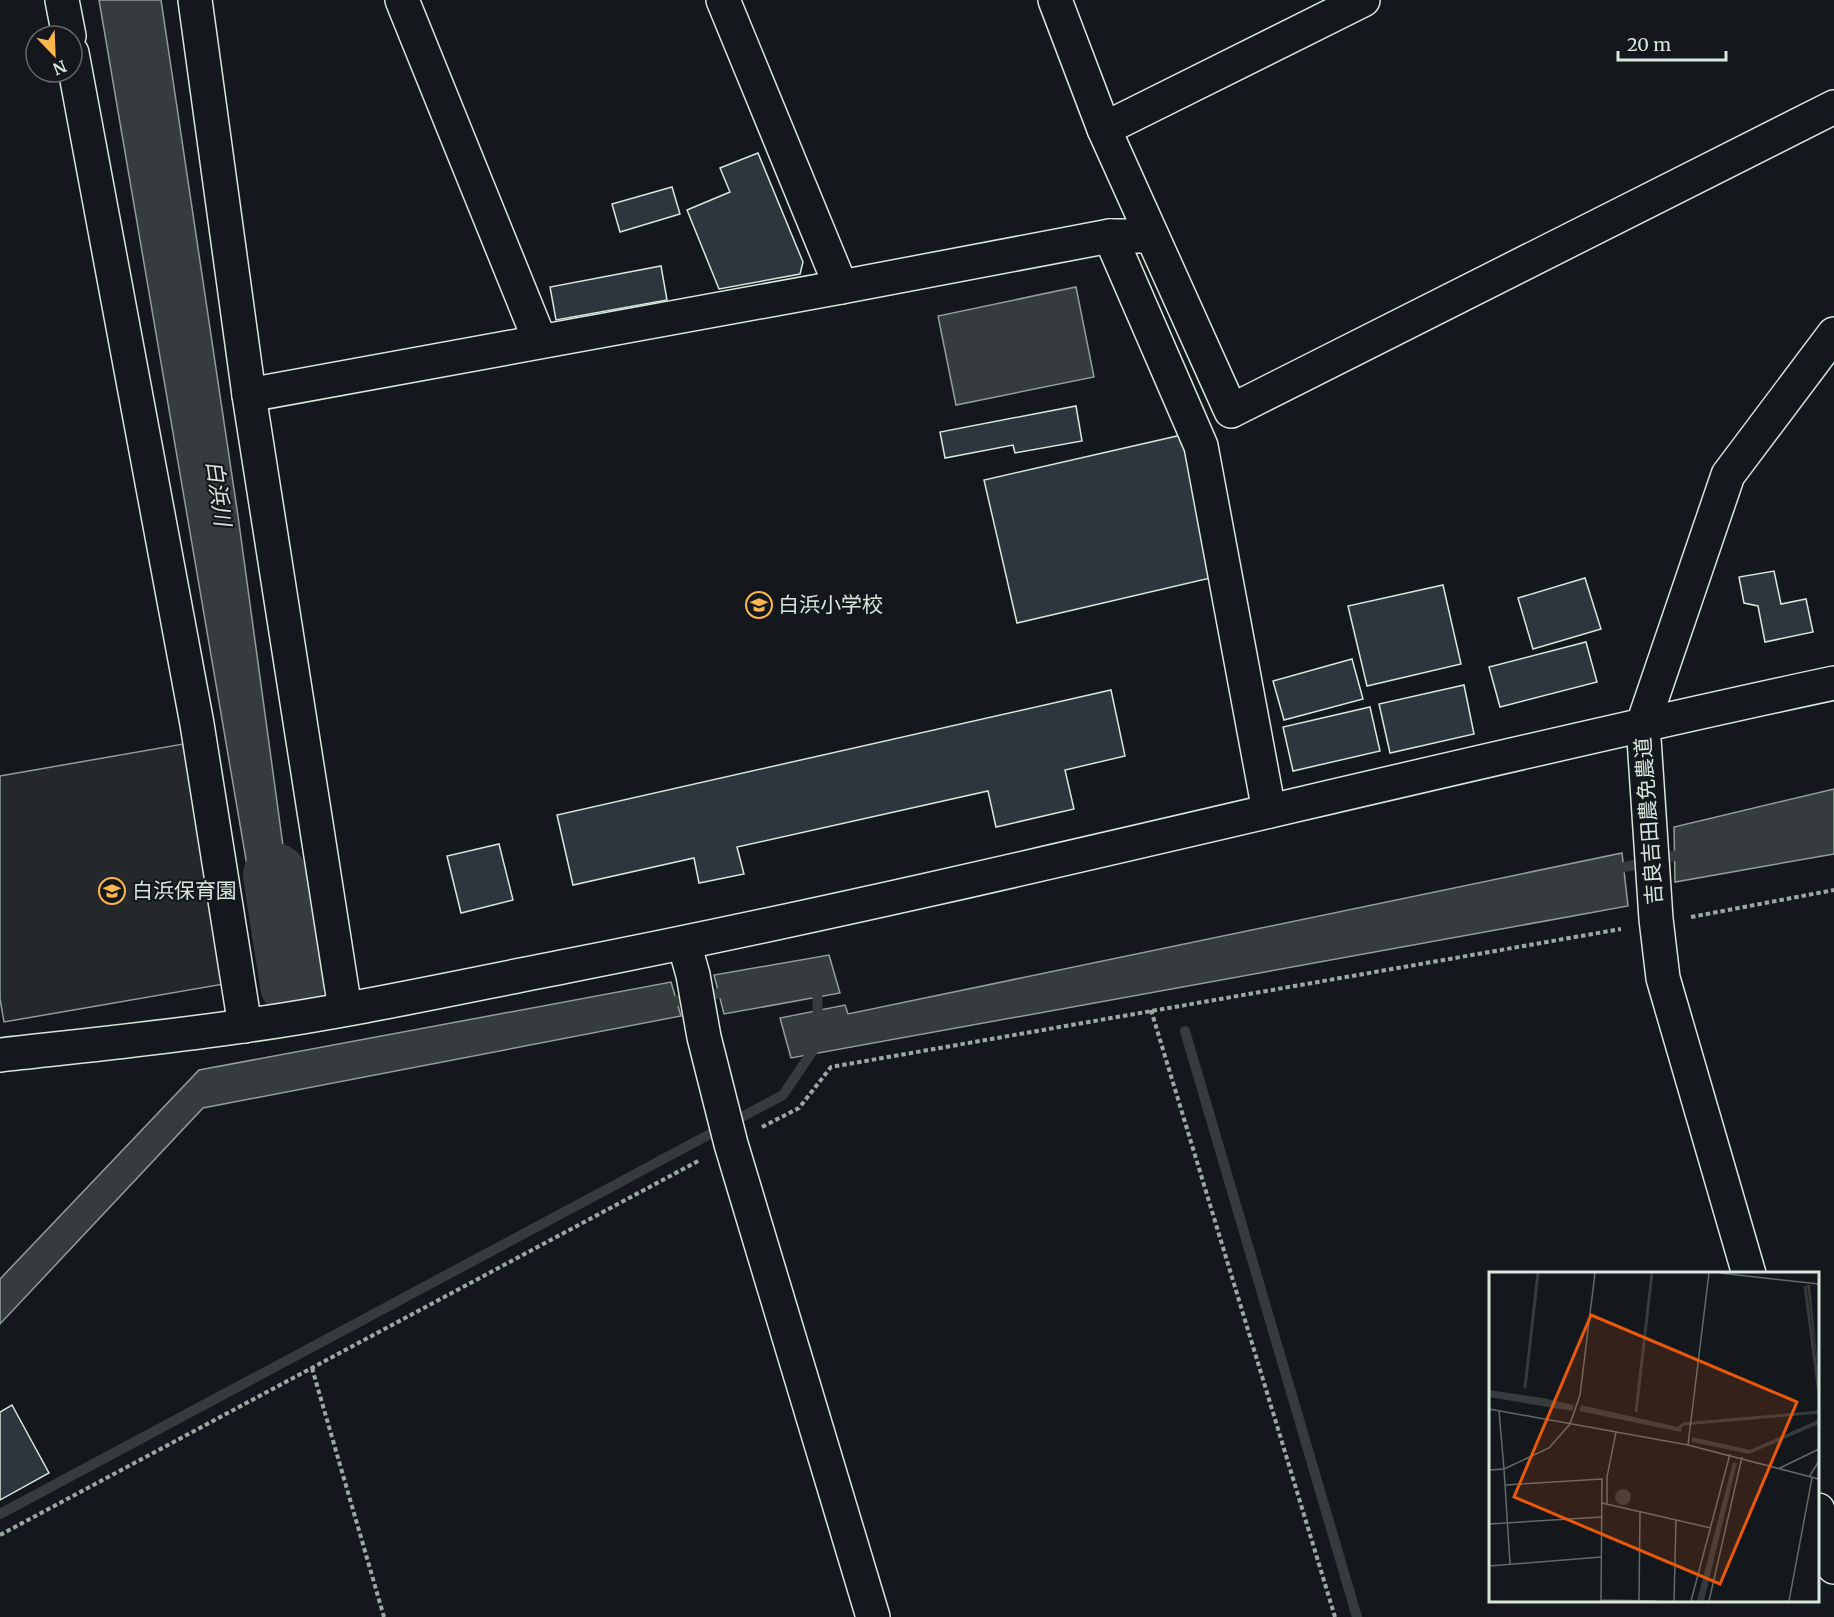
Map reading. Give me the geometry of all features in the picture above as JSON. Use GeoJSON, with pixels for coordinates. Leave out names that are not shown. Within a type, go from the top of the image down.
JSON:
{"type":"FeatureCollection","features":[{"type":"Feature","properties":{"kind":"street"},"geometry":{"type":"LineString","coordinates":[[62,0],[67,24]]}},
{"type":"Feature","properties":{"kind":"street"},"geometry":{"type":"LineString","coordinates":[[195,0],[249,394],[345,1009]]}},
{"type":"Feature","properties":{"kind":"street"},"geometry":{"type":"LineString","coordinates":[[402,0],[540,341]]}},
{"type":"Feature","properties":{"kind":"street"},"geometry":{"type":"LineString","coordinates":[[723,0],[841,287]]}},
{"type":"Feature","properties":{"kind":"street"},"geometry":{"type":"LineString","coordinates":[[1055,0],[1104,129],[1231,411],[1834,107]]}},
{"type":"Feature","properties":{"kind":"street"},"geometry":{"type":"LineString","coordinates":[[1104,129],[1363,0]]}},
{"type":"Feature","properties":{"kind":"street"},"geometry":{"type":"LineString","coordinates":[[78,84],[197,724],[245,1026]]}},
{"type":"Feature","properties":{"kind":"street"},"geometry":{"type":"LineString","coordinates":[[249,394],[1110,236],[1152,236]]}},
{"type":"Feature","properties":{"kind":"street"},"geometry":{"type":"LineString","coordinates":[[1110,236],[1201,446],[1269,811]]}},
{"type":"Feature","properties":{"kind":"street","name":"吉良吉田農免農道"},"geometry":{"type":"LineString","coordinates":[[1748,1272],[1663,978],[1656,921],[1643,724],[1728,475],[1834,334]]}},
{"type":"Feature","properties":{"kind":"street"},"geometry":{"type":"LineString","coordinates":[[0,1055],[245,1026],[345,1009],[684,943],[983,878],[1643,724],[1834,683]]}},
{"type":"Feature","properties":{"kind":"street"},"geometry":{"type":"LineString","coordinates":[[684,943],[730,1142],[873,1617]]}},
{"type":"Feature","properties":{"kind":"street"},"geometry":{"type":"LineString","coordinates":[[1819,1514],[1834,1567]]}},
{"type":"Feature","properties":{"kind":"path"},"geometry":{"type":"LineString","coordinates":[[0,1535],[730,1142],[799,1108],[831,1067],[1834,890]]}},
{"type":"Feature","properties":{"kind":"path"},"geometry":{"type":"LineString","coordinates":[[1151,1010],[1335,1617]]}},
{"type":"Feature","properties":{"kind":"path"},"geometry":{"type":"LineString","coordinates":[[312,1368],[384,1617]]}},
{"type":"Feature","properties":{"kind":"shaded area","name":"白浜保育園"},"geometry":{"type":"Polygon","coordinates":[[[183,744],[224,984],[4,1022],[0,999],[0,776],[183,744]]]}},
{"type":"Feature","properties":{"kind":"water"},"geometry":{"type":"Polygon","coordinates":[[[99,0],[161,0],[238,516],[299,963],[264,965],[99,0]]]}},
{"type":"Feature","properties":{"kind":"water"},"geometry":{"type":"Polygon","coordinates":[[[1076,287],[1094,377],[956,405],[938,316],[1076,287]]]}},
{"type":"Feature","properties":{"kind":"water"},"geometry":{"type":"Polygon","coordinates":[[[1834,789],[1834,854],[1675,882],[1674,827],[1834,789]]]}},
{"type":"Feature","properties":{"kind":"water"},"geometry":{"type":"Polygon","coordinates":[[[1622,853],[1628,906],[791,1058],[780,1018],[845,1005],[848,1014],[1622,853]]]}},
{"type":"Feature","properties":{"kind":"water"},"geometry":{"type":"Polygon","coordinates":[[[829,955],[840,993],[724,1014],[714,975],[829,955]]]}},
{"type":"Feature","properties":{"kind":"water"},"geometry":{"type":"Polygon","coordinates":[[[671,982],[681,1016],[203,1108],[0,1324],[0,1279],[199,1070],[671,982]]]}},
{"type":"Feature","properties":{"kind":"building"},"geometry":{"type":"Polygon","coordinates":[[[758,153],[803,262],[800,274],[719,289],[687,210],[730,192],[720,168],[758,153]]]}},
{"type":"Feature","properties":{"kind":"building"},"geometry":{"type":"Polygon","coordinates":[[[672,187],[680,214],[620,232],[612,204],[672,187]]]}},
{"type":"Feature","properties":{"kind":"building"},"geometry":{"type":"Polygon","coordinates":[[[661,266],[667,300],[556,320],[550,287],[661,266]]]}},
{"type":"Feature","properties":{"kind":"building"},"geometry":{"type":"Polygon","coordinates":[[[1076,406],[1082,441],[1015,453],[1013,445],[945,458],[940,432],[1076,406]]]}},
{"type":"Feature","properties":{"kind":"building"},"geometry":{"type":"Polygon","coordinates":[[[1186,434],[1219,576],[1017,623],[984,480],[1186,434]]]}},
{"type":"Feature","properties":{"kind":"building"},"geometry":{"type":"Polygon","coordinates":[[[1774,571],[1781,604],[1806,599],[1813,632],[1765,642],[1758,606],[1744,603],[1739,577],[1774,571]]]}},
{"type":"Feature","properties":{"kind":"building"},"geometry":{"type":"Polygon","coordinates":[[[1585,578],[1601,629],[1533,649],[1518,598],[1585,578]]]}},
{"type":"Feature","properties":{"kind":"building"},"geometry":{"type":"Polygon","coordinates":[[[1443,585],[1461,664],[1367,686],[1348,606],[1443,585]]]}},
{"type":"Feature","properties":{"kind":"building"},"geometry":{"type":"Polygon","coordinates":[[[1586,642],[1597,682],[1500,707],[1489,667],[1586,642]]]}},
{"type":"Feature","properties":{"kind":"building"},"geometry":{"type":"Polygon","coordinates":[[[1352,659],[1363,699],[1284,720],[1273,681],[1352,659]]]}},
{"type":"Feature","properties":{"kind":"building"},"geometry":{"type":"Polygon","coordinates":[[[1464,685],[1474,734],[1390,753],[1379,704],[1464,685]]]}},
{"type":"Feature","properties":{"kind":"building"},"geometry":{"type":"Polygon","coordinates":[[[1111,690],[1125,756],[1065,770],[1074,809],[996,827],[988,791],[737,847],[744,874],[699,883],[694,858],[573,885],[557,815],[1111,690]]]}},
{"type":"Feature","properties":{"kind":"building"},"geometry":{"type":"Polygon","coordinates":[[[1370,707],[1380,751],[1293,771],[1283,727],[1370,707]]]}},
{"type":"Feature","properties":{"kind":"building"},"geometry":{"type":"Polygon","coordinates":[[[499,844],[513,900],[461,913],[447,856],[499,844]]]}},
{"type":"Feature","properties":{"kind":"building"},"geometry":{"type":"Polygon","coordinates":[[[12,1405],[49,1473],[0,1500],[0,1412],[12,1405]]]}},
{"type":"Feature","properties":{"kind":"waterway"},"geometry":{"type":"LineString","coordinates":[[1612,870],[1687,853]]}},
{"type":"Feature","properties":{"kind":"waterway","name":"白浜川"},"geometry":{"type":"LineString","coordinates":[[275,875],[292,985]]}},
{"type":"Feature","properties":{"kind":"waterway"},"geometry":{"type":"LineString","coordinates":[[817,983],[818,1024]]}},
{"type":"Feature","properties":{"kind":"waterway"},"geometry":{"type":"LineString","coordinates":[[665,1003],[732,991]]}},
{"type":"Feature","properties":{"kind":"waterway"},"geometry":{"type":"LineString","coordinates":[[1185,1031],[1357,1617]]}},
{"type":"Feature","properties":{"kind":"waterway"},"geometry":{"type":"LineString","coordinates":[[0,1514],[783,1095],[818,1043]]}},
{"type":"Feature","properties":{"kind":"place","name":"白浜小学校"},"geometry":{"type":"Point","coordinates":[759,605]}},
{"type":"Feature","properties":{"kind":"place","name":"白浜保育園"},"geometry":{"type":"Point","coordinates":[112,891]}}]}
